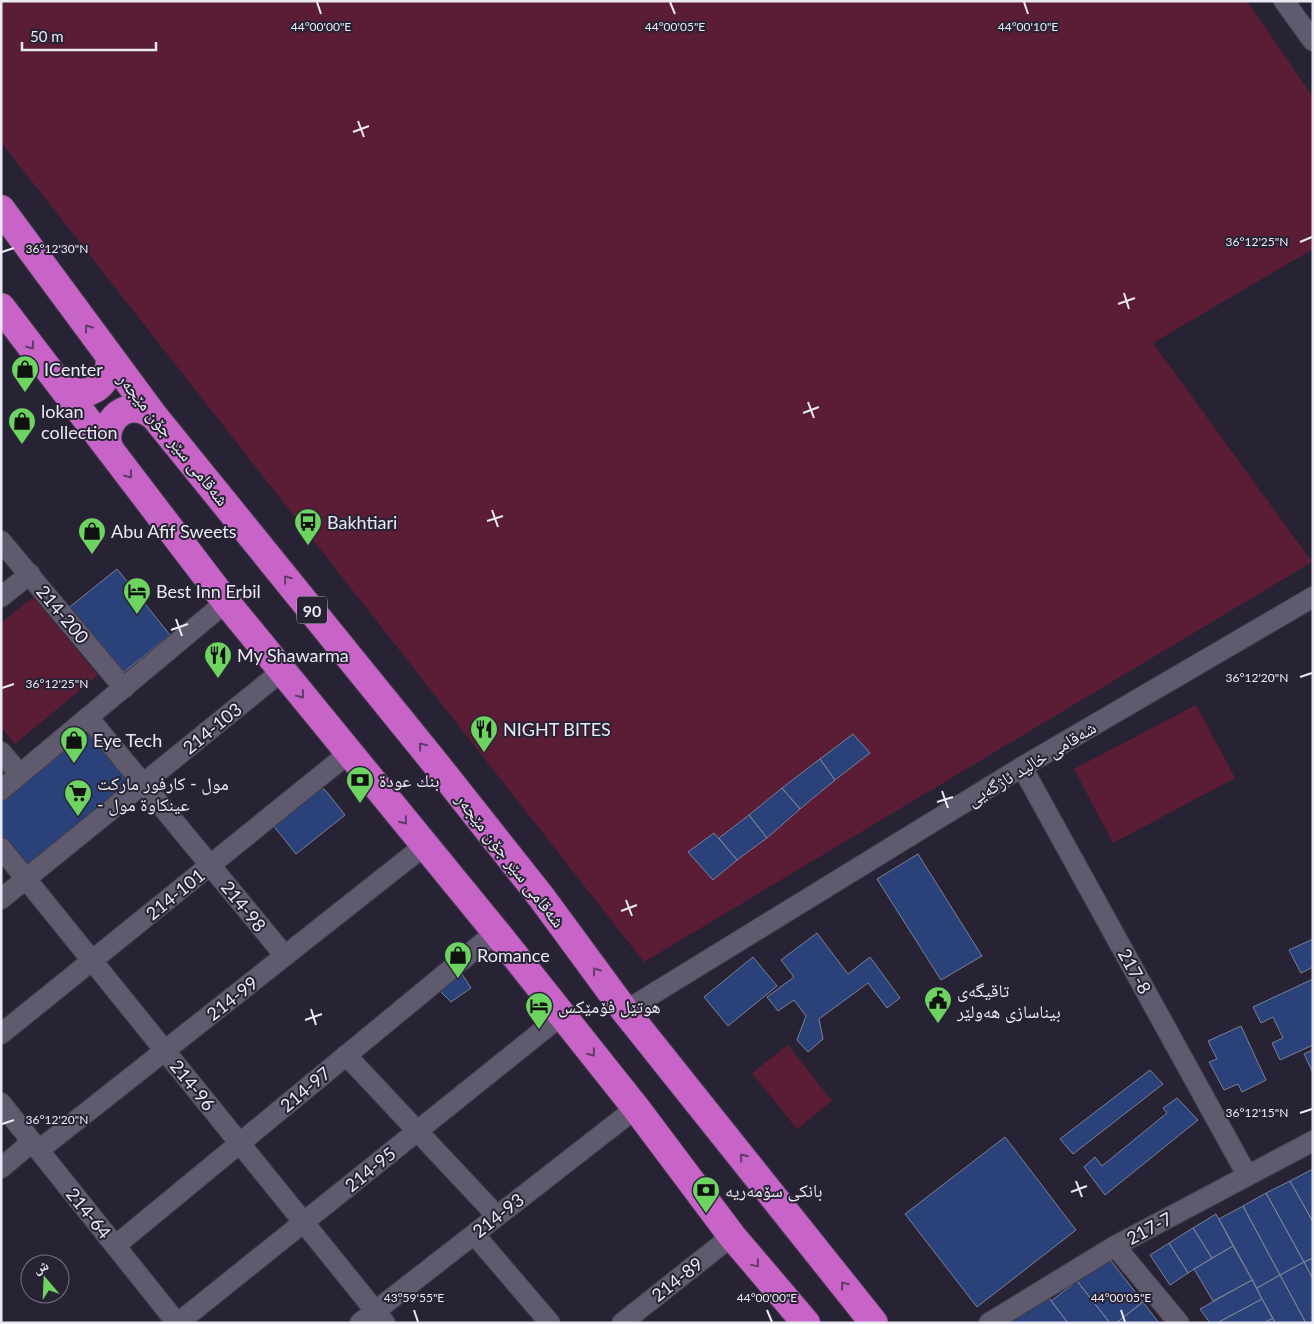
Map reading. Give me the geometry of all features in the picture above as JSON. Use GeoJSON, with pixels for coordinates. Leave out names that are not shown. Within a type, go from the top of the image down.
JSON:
{"type":"FeatureCollection","features":[{"type":"Feature","properties":{"kind":"highway","name":"شەقامی سێر جۆن مێجەر"},"geometry":{"type":"LineString","coordinates":[[1,209],[154,416],[466,801],[542,898],[625,1011],[874,1323]]}},
{"type":"Feature","properties":{"kind":"highway"},"geometry":{"type":"LineString","coordinates":[[1,307],[226,602],[496,932],[636,1108],[732,1236],[806,1323]]}},
{"type":"Feature","properties":{"kind":"highway"},"geometry":{"type":"LineString","coordinates":[[59,383],[65,389],[82,393],[98,387],[108,374],[110,357]]}},
{"type":"Feature","properties":{"kind":"highway"},"geometry":{"type":"LineString","coordinates":[[111,451],[107,444],[106,436],[108,427],[119,414],[135,409],[144,410],[154,416]]}},
{"type":"Feature","properties":{"kind":"street"},"geometry":{"type":"LineString","coordinates":[[1284,1],[1313,41]]}},
{"type":"Feature","properties":{"kind":"street","name":"214-200"},"geometry":{"type":"LineString","coordinates":[[1,541],[124,688]]}},
{"type":"Feature","properties":{"kind":"street"},"geometry":{"type":"LineString","coordinates":[[1,597],[30,574]]}},
{"type":"Feature","properties":{"kind":"street","name":"شەقامی خالید ئاژگەیی"},"geometry":{"type":"LineString","coordinates":[[625,1011],[1022,767],[1313,597]]}},
{"type":"Feature","properties":{"kind":"street"},"geometry":{"type":"LineString","coordinates":[[1,790],[226,602]]}},
{"type":"Feature","properties":{"kind":"street","name":"214-103"},"geometry":{"type":"LineString","coordinates":[[1,899],[282,671]]}},
{"type":"Feature","properties":{"kind":"street","name":"214-98"},"geometry":{"type":"LineString","coordinates":[[88,718],[285,956]]}},
{"type":"Feature","properties":{"kind":"street"},"geometry":{"type":"LineString","coordinates":[[1,752],[20,774]]}},
{"type":"Feature","properties":{"kind":"street","name":"214-101"},"geometry":{"type":"LineString","coordinates":[[1,1034],[349,753]]}},
{"type":"Feature","properties":{"kind":"street","name":"217-8"},"geometry":{"type":"LineString","coordinates":[[1022,767],[1247,1175]]}},
{"type":"Feature","properties":{"kind":"street","name":"214-99"},"geometry":{"type":"LineString","coordinates":[[1,1168],[36,1146],[165,1051],[424,846]]}},
{"type":"Feature","properties":{"kind":"street","name":"214-96"},"geometry":{"type":"LineString","coordinates":[[1,848],[303,1222],[373,1319]]}},
{"type":"Feature","properties":{"kind":"street","name":"214-97"},"geometry":{"type":"LineString","coordinates":[[115,1246],[496,932]]}},
{"type":"Feature","properties":{"kind":"street","name":"214-95"},"geometry":{"type":"LineString","coordinates":[[177,1323],[562,1015]]}},
{"type":"Feature","properties":{"kind":"street"},"geometry":{"type":"LineString","coordinates":[[346,1055],[497,1216]]}},
{"type":"Feature","properties":{"kind":"street","name":"214-64"},"geometry":{"type":"LineString","coordinates":[[1,1103],[177,1323]]}},
{"type":"Feature","properties":{"kind":"street","name":"214-93"},"geometry":{"type":"LineString","coordinates":[[373,1319],[474,1234],[636,1108]]}},
{"type":"Feature","properties":{"kind":"street","name":"217-7"},"geometry":{"type":"LineString","coordinates":[[989,1323],[1115,1246],[1313,1141]]}},
{"type":"Feature","properties":{"kind":"street"},"geometry":{"type":"LineString","coordinates":[[474,1234],[550,1323]]}},
{"type":"Feature","properties":{"kind":"street","name":"214-89"},"geometry":{"type":"LineString","coordinates":[[622,1323],[732,1236]]}},
{"type":"Feature","properties":{"kind":"street"},"geometry":{"type":"LineString","coordinates":[[1115,1246],[1179,1323]]}},
{"type":"Feature","properties":{"kind":"shaded area"},"geometry":{"type":"Polygon","coordinates":[[[1,1],[1247,1],[1313,97],[1313,249],[1153,343],[1312,562],[644,962],[1,142],[1,1]]]}},
{"type":"Feature","properties":{"kind":"shaded area"},"geometry":{"type":"Polygon","coordinates":[[[33,597],[98,675],[15,744],[1,727],[1,623],[33,597]]]}},
{"type":"Feature","properties":{"kind":"shaded area"},"geometry":{"type":"Polygon","coordinates":[[[1196,705],[1235,778],[1113,843],[1074,769],[1196,705]]]}},
{"type":"Feature","properties":{"kind":"shaded area"},"geometry":{"type":"Polygon","coordinates":[[[788,1045],[832,1101],[797,1129],[752,1073],[788,1045]]]}},
{"type":"Feature","properties":{"kind":"building"},"geometry":{"type":"Polygon","coordinates":[[[117,569],[170,635],[119,676],[66,610],[117,569]]]}},
{"type":"Feature","properties":{"kind":"building"},"geometry":{"type":"Polygon","coordinates":[[[85,728],[134,784],[28,871],[1,835],[1,801],[85,728]]]}},
{"type":"Feature","properties":{"kind":"building"},"geometry":{"type":"Polygon","coordinates":[[[853,734],[870,753],[835,780],[820,759],[853,734]]]}},
{"type":"Feature","properties":{"kind":"building"},"geometry":{"type":"Polygon","coordinates":[[[820,759],[835,780],[800,809],[782,788],[820,759]]]}},
{"type":"Feature","properties":{"kind":"building"},"geometry":{"type":"Polygon","coordinates":[[[318,785],[326,791],[345,815],[296,854],[268,819],[318,785]]]}},
{"type":"Feature","properties":{"kind":"building"},"geometry":{"type":"Polygon","coordinates":[[[782,788],[800,809],[767,838],[749,815],[782,788]]]}},
{"type":"Feature","properties":{"kind":"building"},"geometry":{"type":"Polygon","coordinates":[[[749,815],[767,838],[737,860],[719,838],[749,815]]]}},
{"type":"Feature","properties":{"kind":"building"},"geometry":{"type":"Polygon","coordinates":[[[714,833],[737,860],[713,880],[688,852],[714,833]]]}},
{"type":"Feature","properties":{"kind":"building"},"geometry":{"type":"Polygon","coordinates":[[[918,854],[982,956],[941,980],[877,879],[918,854]]]}},
{"type":"Feature","properties":{"kind":"building"},"geometry":{"type":"Polygon","coordinates":[[[817,933],[848,974],[870,957],[900,998],[887,1008],[868,983],[819,1019],[823,1039],[808,1052],[797,1040],[806,1016],[794,1000],[778,1011],[767,997],[794,977],[781,960],[817,933]]]}},
{"type":"Feature","properties":{"kind":"building"},"geometry":{"type":"Polygon","coordinates":[[[1313,939],[1313,967],[1301,973],[1289,950],[1313,939]]]}},
{"type":"Feature","properties":{"kind":"building"},"geometry":{"type":"Polygon","coordinates":[[[753,957],[777,986],[728,1026],[704,997],[753,957]]]}},
{"type":"Feature","properties":{"kind":"building","name":"Romance"},"geometry":{"type":"Polygon","coordinates":[[[460,971],[471,988],[451,1002],[438,989],[460,971]]]}},
{"type":"Feature","properties":{"kind":"building"},"geometry":{"type":"Polygon","coordinates":[[[1313,979],[1313,1045],[1280,1060],[1272,1043],[1283,1038],[1273,1017],[1261,1023],[1253,1007],[1313,979]]]}},
{"type":"Feature","properties":{"kind":"building"},"geometry":{"type":"Polygon","coordinates":[[[1241,1026],[1266,1080],[1242,1092],[1238,1084],[1224,1090],[1209,1062],[1217,1059],[1208,1041],[1241,1026]]]}},
{"type":"Feature","properties":{"kind":"building"},"geometry":{"type":"Polygon","coordinates":[[[1313,1050],[1313,1073],[1304,1054],[1313,1050]]]}},
{"type":"Feature","properties":{"kind":"building"},"geometry":{"type":"Polygon","coordinates":[[[1150,1070],[1163,1084],[1073,1154],[1060,1139],[1150,1070]]]}},
{"type":"Feature","properties":{"kind":"building"},"geometry":{"type":"Polygon","coordinates":[[[1177,1098],[1198,1120],[1105,1195],[1084,1167],[1095,1157],[1102,1166],[1167,1113],[1163,1108],[1177,1098]]]}},
{"type":"Feature","properties":{"kind":"building"},"geometry":{"type":"Polygon","coordinates":[[[1005,1137],[1076,1230],[977,1307],[905,1214],[1005,1137]]]}},
{"type":"Feature","properties":{"kind":"building"},"geometry":{"type":"Polygon","coordinates":[[[1313,1169],[1313,1222],[1290,1181],[1313,1169]]]}},
{"type":"Feature","properties":{"kind":"building"},"geometry":{"type":"Polygon","coordinates":[[[1290,1181],[1313,1222],[1313,1258],[1304,1262],[1266,1193],[1290,1181]]]}},
{"type":"Feature","properties":{"kind":"building"},"geometry":{"type":"Polygon","coordinates":[[[1266,1193],[1304,1262],[1280,1275],[1243,1206],[1266,1193]]]}},
{"type":"Feature","properties":{"kind":"building"},"geometry":{"type":"Polygon","coordinates":[[[1243,1206],[1280,1275],[1257,1288],[1219,1219],[1243,1206]]]}},
{"type":"Feature","properties":{"kind":"building"},"geometry":{"type":"Polygon","coordinates":[[[1216,1214],[1233,1246],[1212,1258],[1193,1228],[1216,1214]]]}},
{"type":"Feature","properties":{"kind":"building"},"geometry":{"type":"Polygon","coordinates":[[[1193,1228],[1212,1258],[1188,1273],[1169,1243],[1193,1228]]]}},
{"type":"Feature","properties":{"kind":"building"},"geometry":{"type":"Polygon","coordinates":[[[1169,1243],[1188,1273],[1170,1285],[1150,1255],[1169,1243]]]}},
{"type":"Feature","properties":{"kind":"building"},"geometry":{"type":"Polygon","coordinates":[[[1233,1246],[1252,1280],[1213,1301],[1194,1269],[1233,1246]]]}},
{"type":"Feature","properties":{"kind":"building"},"geometry":{"type":"Polygon","coordinates":[[[1108,1257],[1143,1302],[1116,1323],[1110,1323],[1077,1281],[1108,1257]]]}},
{"type":"Feature","properties":{"kind":"building"},"geometry":{"type":"Polygon","coordinates":[[[1313,1258],[1313,1279],[1304,1262],[1313,1258]]]}},
{"type":"Feature","properties":{"kind":"building"},"geometry":{"type":"Polygon","coordinates":[[[1304,1262],[1313,1279],[1313,1323],[1306,1323],[1280,1275],[1304,1262]]]}},
{"type":"Feature","properties":{"kind":"building"},"geometry":{"type":"Polygon","coordinates":[[[1280,1275],[1306,1323],[1275,1323],[1262,1299],[1257,1288],[1280,1275]]]}},
{"type":"Feature","properties":{"kind":"building"},"geometry":{"type":"Polygon","coordinates":[[[1252,1280],[1262,1299],[1217,1323],[1210,1323],[1200,1309],[1252,1280]]]}},
{"type":"Feature","properties":{"kind":"building"},"geometry":{"type":"Polygon","coordinates":[[[1077,1281],[1110,1323],[1068,1323],[1051,1301],[1077,1281]]]}},
{"type":"Feature","properties":{"kind":"building"},"geometry":{"type":"Polygon","coordinates":[[[1044,1291],[1068,1323],[1004,1323],[1044,1291]]]}},
{"type":"Feature","properties":{"kind":"building"},"geometry":{"type":"Polygon","coordinates":[[[1262,1299],[1273,1318],[1264,1323],[1217,1323],[1262,1299]]]}},
{"type":"Feature","properties":{"kind":"building"},"geometry":{"type":"Polygon","coordinates":[[[1143,1302],[1159,1323],[1116,1323],[1143,1302]]]}},
{"type":"Feature","properties":{"kind":"building"},"geometry":{"type":"Polygon","coordinates":[[[1273,1318],[1275,1323],[1264,1323],[1273,1318]]]}},
{"type":"Feature","properties":{"kind":"place","name":"ICenter"},"geometry":{"type":"Point","coordinates":[25,393]}},
{"type":"Feature","properties":{"kind":"place","name":"lokan collection"},"geometry":{"type":"Point","coordinates":[22,445]}},
{"type":"Feature","properties":{"kind":"place","name":"Bakhtiari"},"geometry":{"type":"Point","coordinates":[308,546]}},
{"type":"Feature","properties":{"kind":"place","name":"Abu Afif Sweets"},"geometry":{"type":"Point","coordinates":[92,555]}},
{"type":"Feature","properties":{"kind":"place","name":"Best Inn Erbil"},"geometry":{"type":"Point","coordinates":[137,615]}},
{"type":"Feature","properties":{"kind":"place","name":"My Shawarma"},"geometry":{"type":"Point","coordinates":[218,679]}},
{"type":"Feature","properties":{"kind":"place","name":"NIGHT BITES"},"geometry":{"type":"Point","coordinates":[484,753]}},
{"type":"Feature","properties":{"kind":"place","name":"Eye Tech"},"geometry":{"type":"Point","coordinates":[74,764]}},
{"type":"Feature","properties":{"kind":"place","name":"بنك عودة"},"geometry":{"type":"Point","coordinates":[360,804]}},
{"type":"Feature","properties":{"kind":"place","name":"مول - كارفور ماركت - عينكاوة مول"},"geometry":{"type":"Point","coordinates":[78,817]}},
{"type":"Feature","properties":{"kind":"place","name":"Romance"},"geometry":{"type":"Point","coordinates":[458,979]}},
{"type":"Feature","properties":{"kind":"place","name":"تاقیگەی بیناسازی هەولێر"},"geometry":{"type":"Point","coordinates":[938,1024]}},
{"type":"Feature","properties":{"kind":"place","name":"هوتێل فۆمێکس"},"geometry":{"type":"Point","coordinates":[539,1030]}},
{"type":"Feature","properties":{"kind":"place","name":"بانکی سۆمەریە"},"geometry":{"type":"Point","coordinates":[706,1214]}}]}
